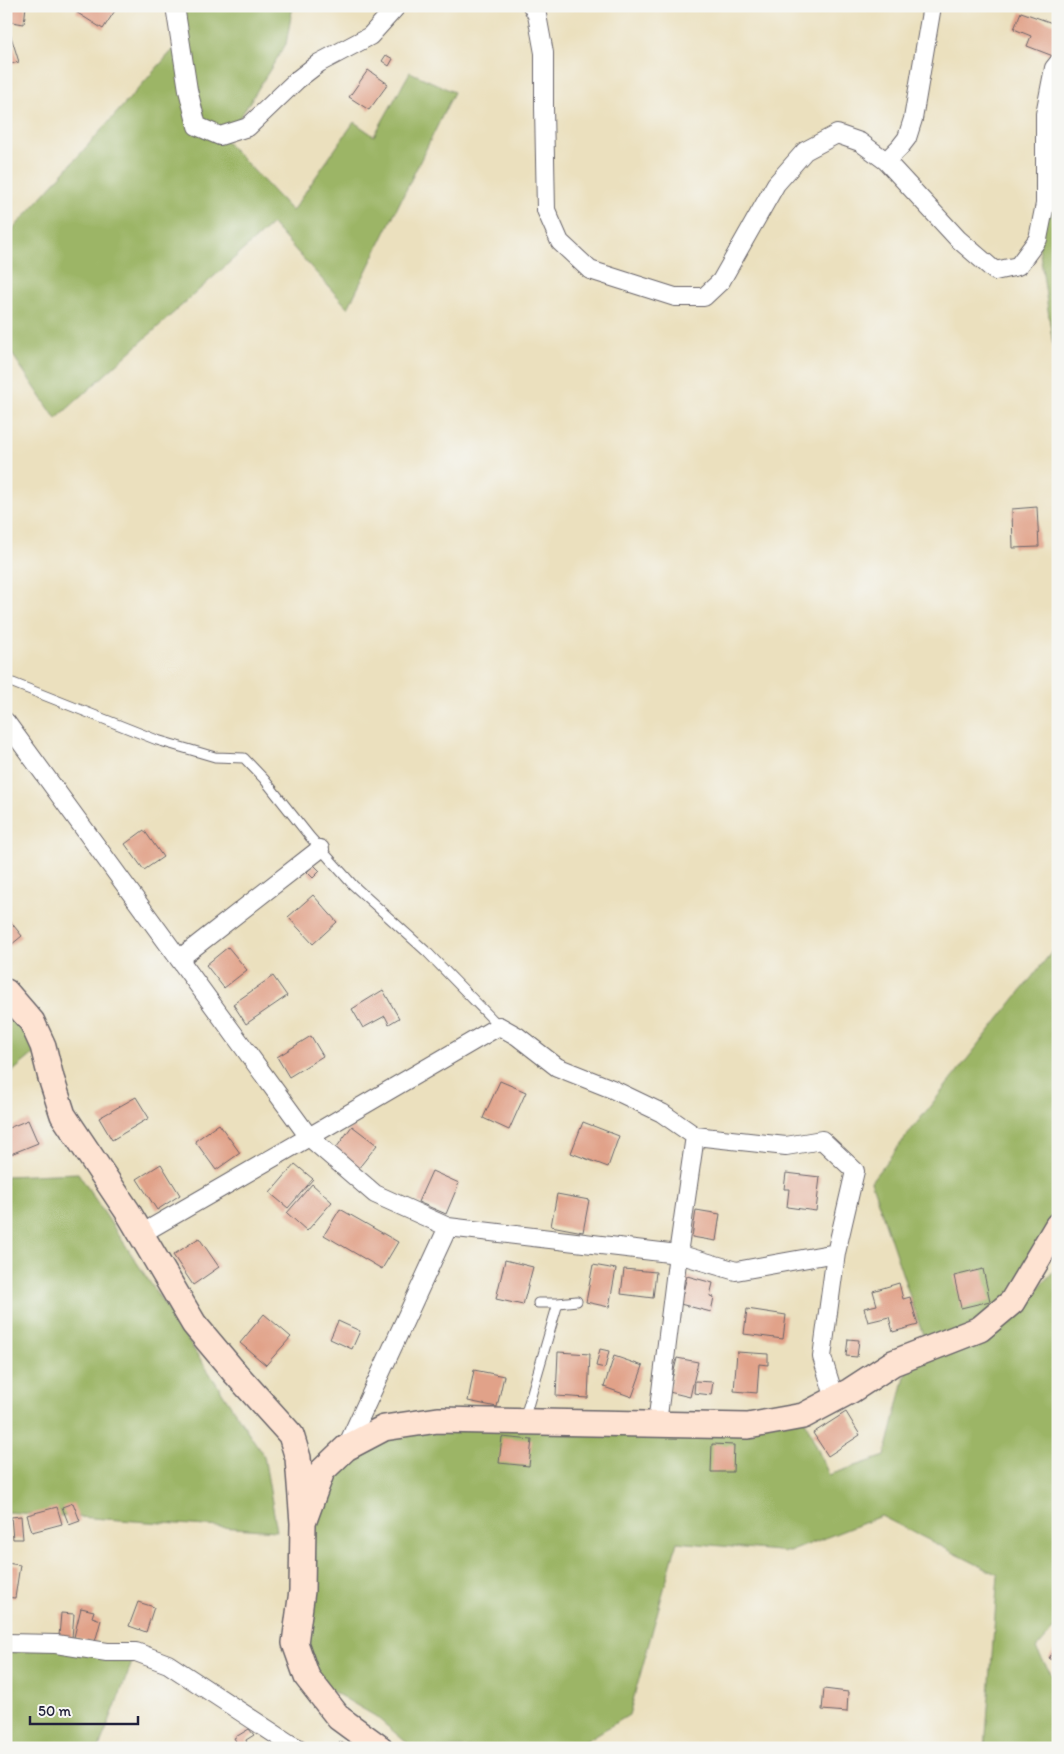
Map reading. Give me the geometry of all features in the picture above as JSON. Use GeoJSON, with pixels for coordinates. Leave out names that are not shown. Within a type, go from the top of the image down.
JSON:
{"type":"FeatureCollection","features":[{"type":"Feature","properties":{"kind":"street"},"geometry":{"type":"LineString","coordinates":[[175,6],[188,90],[196,126],[220,136],[248,127],[297,80],[319,63],[370,36],[397,6]]}},
{"type":"Feature","properties":{"kind":"street"},"geometry":{"type":"LineString","coordinates":[[532,6],[537,15],[544,53],[546,210],[560,242],[590,270],[674,297],[704,298],[721,281],[776,184],[805,151],[837,134],[860,142],[886,161],[958,239],[995,271],[1018,266],[1038,238],[1045,204],[1045,114],[1054,68],[1058,63]]}},
{"type":"Feature","properties":{"kind":"street"},"geometry":{"type":"LineString","coordinates":[[886,161],[907,138],[913,119],[932,6]]}},
{"type":"Feature","properties":{"kind":"street"},"geometry":{"type":"LineString","coordinates":[[6,722],[309,1137],[375,1194],[448,1227],[678,1254],[736,1271],[836,1253]]}},
{"type":"Feature","properties":{"kind":"street"},"geometry":{"type":"LineString","coordinates":[[179,959],[320,849]]}},
{"type":"Feature","properties":{"kind":"street"},"geometry":{"type":"LineString","coordinates":[[6,992],[32,1022],[43,1046],[63,1115],[141,1234],[194,1324],[290,1435],[298,1458],[303,1523],[302,1591],[296,1643],[308,1677],[338,1718],[380,1748]]}},
{"type":"Feature","properties":{"kind":"street"},"geometry":{"type":"LineString","coordinates":[[141,1234],[499,1026],[517,1036],[557,1067],[612,1088],[662,1113],[695,1136],[786,1146],[822,1140],[855,1171],[836,1253],[822,1357],[834,1399]]}},
{"type":"Feature","properties":{"kind":"street"},"geometry":{"type":"LineString","coordinates":[[657,1424],[695,1136]]}},
{"type":"Feature","properties":{"kind":"street"},"geometry":{"type":"LineString","coordinates":[[303,1523],[322,1471],[346,1448],[384,1428],[392,1426],[438,1420],[748,1426],[802,1416],[893,1363],[980,1329],[1012,1302],[1058,1225]]}},
{"type":"Feature","properties":{"kind":"street"},"geometry":{"type":"LineString","coordinates":[[346,1448],[448,1227]]}},
{"type":"Feature","properties":{"kind":"street"},"geometry":{"type":"LineString","coordinates":[[6,1643],[56,1644],[107,1652],[136,1652],[168,1664],[298,1748]]}},
{"type":"Feature","properties":{"kind":"lane"},"geometry":{"type":"LineString","coordinates":[[6,684],[13,683],[157,740],[215,757],[244,758],[320,849],[353,885],[428,954],[499,1026]]}},
{"type":"Feature","properties":{"kind":"lane"},"geometry":{"type":"LineString","coordinates":[[538,1302],[558,1303],[577,1300]]}},
{"type":"Feature","properties":{"kind":"lane"},"geometry":{"type":"LineString","coordinates":[[524,1421],[558,1303]]}},
{"type":"Feature","properties":{"kind":"green space"},"geometry":{"type":"Polygon","coordinates":[[[172,6],[293,6],[286,44],[231,132],[221,136],[292,211],[354,122],[374,136],[410,72],[454,92],[348,308],[272,224],[56,419],[6,345],[6,237],[179,43],[172,6]]]}},
{"type":"Feature","properties":{"kind":"green space"},"geometry":{"type":"Polygon","coordinates":[[[1045,139],[1058,184],[1058,381],[1038,239],[1045,139]]]}},
{"type":"Feature","properties":{"kind":"green space"},"geometry":{"type":"Polygon","coordinates":[[[1058,944],[1058,1229],[1012,1302],[975,1324],[1034,1293],[1058,1266],[1058,1624],[1036,1649],[1058,1685],[1058,1742],[1043,1748],[985,1748],[998,1575],[881,1516],[789,1552],[677,1542],[629,1715],[574,1748],[413,1748],[375,1716],[308,1677],[303,1556],[322,1471],[409,1424],[803,1416],[829,1475],[885,1456],[910,1356],[927,1347],[871,1181],[1058,944]]]}},
{"type":"Feature","properties":{"kind":"green space"},"geometry":{"type":"Polygon","coordinates":[[[6,993],[43,1046],[6,1077],[6,993]]]}},
{"type":"Feature","properties":{"kind":"green space"},"geometry":{"type":"Polygon","coordinates":[[[78,1173],[264,1456],[277,1531],[6,1512],[6,1176],[78,1173]]]}},
{"type":"Feature","properties":{"kind":"green space"},"geometry":{"type":"Polygon","coordinates":[[[6,1643],[136,1652],[99,1748],[6,1748],[6,1643]]]}},
{"type":"Feature","properties":{"kind":"building"},"geometry":{"type":"Polygon","coordinates":[[[6,6],[26,6],[24,24],[6,21],[6,6]]]}},
{"type":"Feature","properties":{"kind":"building"},"geometry":{"type":"Polygon","coordinates":[[[79,6],[118,6],[103,29],[76,12],[79,6]]]}},
{"type":"Feature","properties":{"kind":"building"},"geometry":{"type":"Polygon","coordinates":[[[1021,12],[1058,25],[1058,44],[1053,56],[1027,46],[1031,36],[1014,29],[1021,12]]]}},
{"type":"Feature","properties":{"kind":"building"},"geometry":{"type":"Polygon","coordinates":[[[6,27],[8,27],[19,62],[6,65],[6,27]]]}},
{"type":"Feature","properties":{"kind":"building"},"geometry":{"type":"Polygon","coordinates":[[[386,55],[393,59],[389,66],[382,61],[386,55]]]}},
{"type":"Feature","properties":{"kind":"building"},"geometry":{"type":"Polygon","coordinates":[[[368,70],[388,84],[369,110],[349,97],[368,70]]]}},
{"type":"Feature","properties":{"kind":"building"},"geometry":{"type":"Polygon","coordinates":[[[1037,507],[1039,547],[1013,548],[1012,509],[1037,507]]]}},
{"type":"Feature","properties":{"kind":"building"},"geometry":{"type":"Polygon","coordinates":[[[144,830],[163,857],[144,870],[125,844],[144,830]]]}},
{"type":"Feature","properties":{"kind":"building"},"geometry":{"type":"Polygon","coordinates":[[[314,865],[320,871],[313,878],[307,872],[314,865]]]}},
{"type":"Feature","properties":{"kind":"building"},"geometry":{"type":"Polygon","coordinates":[[[313,895],[337,922],[313,944],[288,917],[313,895]]]}},
{"type":"Feature","properties":{"kind":"building"},"geometry":{"type":"Polygon","coordinates":[[[6,916],[22,936],[6,949],[6,916]]]}},
{"type":"Feature","properties":{"kind":"building"},"geometry":{"type":"Polygon","coordinates":[[[228,947],[247,970],[224,988],[206,965],[228,947]]]}},
{"type":"Feature","properties":{"kind":"building"},"geometry":{"type":"Polygon","coordinates":[[[273,976],[287,996],[246,1024],[233,1004],[273,976]]]}},
{"type":"Feature","properties":{"kind":"building"},"geometry":{"type":"Polygon","coordinates":[[[383,990],[399,1018],[389,1024],[385,1016],[363,1028],[352,1009],[383,990]]]}},
{"type":"Feature","properties":{"kind":"building"},"geometry":{"type":"Polygon","coordinates":[[[311,1036],[323,1056],[289,1077],[277,1057],[311,1036]]]}},
{"type":"Feature","properties":{"kind":"building"},"geometry":{"type":"Polygon","coordinates":[[[500,1081],[526,1092],[509,1130],[483,1118],[500,1081]]]}},
{"type":"Feature","properties":{"kind":"building"},"geometry":{"type":"Polygon","coordinates":[[[136,1097],[149,1118],[112,1140],[99,1118],[136,1097]]]}},
{"type":"Feature","properties":{"kind":"building"},"geometry":{"type":"Polygon","coordinates":[[[28,1120],[38,1143],[6,1156],[6,1129],[28,1120]]]}},
{"type":"Feature","properties":{"kind":"building"},"geometry":{"type":"Polygon","coordinates":[[[583,1122],[619,1136],[608,1167],[571,1153],[583,1122]]]}},
{"type":"Feature","properties":{"kind":"building"},"geometry":{"type":"Polygon","coordinates":[[[219,1124],[240,1153],[216,1170],[195,1141],[219,1124]]]}},
{"type":"Feature","properties":{"kind":"building"},"geometry":{"type":"Polygon","coordinates":[[[352,1126],[377,1145],[358,1169],[334,1151],[352,1126]]]}},
{"type":"Feature","properties":{"kind":"building"},"geometry":{"type":"Polygon","coordinates":[[[161,1164],[180,1195],[157,1210],[137,1179],[161,1164]]]}},
{"type":"Feature","properties":{"kind":"building"},"geometry":{"type":"Polygon","coordinates":[[[295,1164],[313,1179],[288,1208],[270,1193],[295,1164]]]}},
{"type":"Feature","properties":{"kind":"building"},"geometry":{"type":"Polygon","coordinates":[[[432,1171],[459,1183],[446,1214],[418,1202],[432,1171]]]}},
{"type":"Feature","properties":{"kind":"building"},"geometry":{"type":"Polygon","coordinates":[[[786,1173],[820,1177],[816,1211],[787,1207],[789,1189],[784,1189],[786,1173]]]}},
{"type":"Feature","properties":{"kind":"building"},"geometry":{"type":"Polygon","coordinates":[[[312,1184],[332,1202],[307,1231],[287,1213],[312,1184]]]}},
{"type":"Feature","properties":{"kind":"building"},"geometry":{"type":"Polygon","coordinates":[[[557,1194],[589,1200],[583,1232],[551,1226],[557,1194]]]}},
{"type":"Feature","properties":{"kind":"building"},"geometry":{"type":"Polygon","coordinates":[[[340,1209],[398,1242],[382,1269],[324,1235],[340,1209]]]}},
{"type":"Feature","properties":{"kind":"building"},"geometry":{"type":"Polygon","coordinates":[[[696,1210],[720,1214],[716,1241],[692,1237],[696,1210]]]}},
{"type":"Feature","properties":{"kind":"building"},"geometry":{"type":"Polygon","coordinates":[[[199,1238],[219,1267],[193,1285],[173,1255],[199,1238]]]}},
{"type":"Feature","properties":{"kind":"building"},"geometry":{"type":"Polygon","coordinates":[[[505,1260],[533,1267],[523,1305],[496,1299],[505,1260]]]}},
{"type":"Feature","properties":{"kind":"building"},"geometry":{"type":"Polygon","coordinates":[[[593,1265],[616,1269],[609,1307],[586,1302],[593,1265]]]}},
{"type":"Feature","properties":{"kind":"building"},"geometry":{"type":"Polygon","coordinates":[[[624,1269],[656,1272],[653,1298],[621,1294],[624,1269]]]}},
{"type":"Feature","properties":{"kind":"building"},"geometry":{"type":"Polygon","coordinates":[[[983,1269],[990,1301],[961,1308],[954,1276],[983,1269]]]}},
{"type":"Feature","properties":{"kind":"building"},"geometry":{"type":"Polygon","coordinates":[[[687,1276],[713,1283],[710,1296],[714,1297],[711,1312],[680,1304],[687,1276]]]}},
{"type":"Feature","properties":{"kind":"building"},"geometry":{"type":"Polygon","coordinates":[[[899,1283],[903,1299],[910,1297],[918,1325],[893,1332],[889,1317],[868,1322],[864,1308],[877,1305],[873,1291],[899,1283]]]}},
{"type":"Feature","properties":{"kind":"building"},"geometry":{"type":"Polygon","coordinates":[[[747,1309],[786,1315],[783,1339],[744,1334],[747,1309]]]}},
{"type":"Feature","properties":{"kind":"building"},"geometry":{"type":"Polygon","coordinates":[[[264,1314],[291,1337],[266,1365],[240,1343],[264,1314]]]}},
{"type":"Feature","properties":{"kind":"building"},"geometry":{"type":"Polygon","coordinates":[[[338,1321],[360,1331],[352,1349],[330,1339],[338,1321]]]}},
{"type":"Feature","properties":{"kind":"building"},"geometry":{"type":"Polygon","coordinates":[[[848,1339],[859,1340],[857,1357],[846,1356],[848,1339]]]}},
{"type":"Feature","properties":{"kind":"building"},"geometry":{"type":"Polygon","coordinates":[[[600,1349],[609,1351],[605,1368],[596,1366],[600,1349]]]}},
{"type":"Feature","properties":{"kind":"building"},"geometry":{"type":"Polygon","coordinates":[[[558,1352],[590,1354],[588,1398],[556,1396],[558,1352]]]}},
{"type":"Feature","properties":{"kind":"building"},"geometry":{"type":"Polygon","coordinates":[[[737,1352],[768,1354],[768,1365],[759,1364],[757,1393],[734,1391],[737,1352]]]}},
{"type":"Feature","properties":{"kind":"building"},"geometry":{"type":"Polygon","coordinates":[[[614,1356],[643,1366],[632,1397],[604,1387],[614,1356]]]}},
{"type":"Feature","properties":{"kind":"building"},"geometry":{"type":"Polygon","coordinates":[[[677,1358],[698,1362],[690,1397],[669,1392],[677,1358]]]}},
{"type":"Feature","properties":{"kind":"building"},"geometry":{"type":"Polygon","coordinates":[[[474,1370],[504,1376],[497,1407],[468,1401],[474,1370]]]}},
{"type":"Feature","properties":{"kind":"building"},"geometry":{"type":"Polygon","coordinates":[[[695,1381],[713,1382],[711,1395],[694,1393],[695,1381]]]}},
{"type":"Feature","properties":{"kind":"building"},"geometry":{"type":"Polygon","coordinates":[[[846,1412],[860,1435],[828,1456],[813,1433],[846,1412]]]}},
{"type":"Feature","properties":{"kind":"building"},"geometry":{"type":"Polygon","coordinates":[[[502,1437],[532,1440],[529,1466],[499,1463],[502,1437]]]}},
{"type":"Feature","properties":{"kind":"building"},"geometry":{"type":"Polygon","coordinates":[[[712,1444],[734,1445],[733,1472],[711,1472],[712,1444]]]}},
{"type":"Feature","properties":{"kind":"building"},"geometry":{"type":"Polygon","coordinates":[[[73,1503],[80,1521],[69,1525],[62,1507],[73,1503]]]}},
{"type":"Feature","properties":{"kind":"building"},"geometry":{"type":"Polygon","coordinates":[[[57,1507],[62,1524],[32,1532],[27,1515],[57,1507]]]}},
{"type":"Feature","properties":{"kind":"building"},"geometry":{"type":"Polygon","coordinates":[[[21,1516],[23,1539],[13,1539],[11,1517],[21,1516]]]}},
{"type":"Feature","properties":{"kind":"building"},"geometry":{"type":"Polygon","coordinates":[[[6,1563],[20,1565],[15,1598],[6,1597],[6,1563]]]}},
{"type":"Feature","properties":{"kind":"building"},"geometry":{"type":"Polygon","coordinates":[[[138,1602],[154,1607],[146,1632],[129,1626],[138,1602]]]}},
{"type":"Feature","properties":{"kind":"building"},"geometry":{"type":"Polygon","coordinates":[[[81,1608],[94,1611],[92,1617],[101,1620],[95,1642],[74,1637],[81,1608]]]}},
{"type":"Feature","properties":{"kind":"building"},"geometry":{"type":"Polygon","coordinates":[[[61,1613],[74,1614],[72,1638],[59,1636],[61,1613]]]}},
{"type":"Feature","properties":{"kind":"building"},"geometry":{"type":"Polygon","coordinates":[[[1058,1645],[1058,1664],[1049,1658],[1058,1645]]]}},
{"type":"Feature","properties":{"kind":"building"},"geometry":{"type":"Polygon","coordinates":[[[824,1689],[848,1692],[847,1712],[822,1710],[824,1689]]]}},
{"type":"Feature","properties":{"kind":"building"},"geometry":{"type":"Polygon","coordinates":[[[249,1729],[254,1735],[246,1740],[248,1747],[240,1748],[234,1738],[249,1729]]]}},
{"type":"Feature","properties":{"kind":"building"},"geometry":{"type":"Polygon","coordinates":[[[340,1741],[349,1748],[336,1748],[340,1741]]]}}]}
